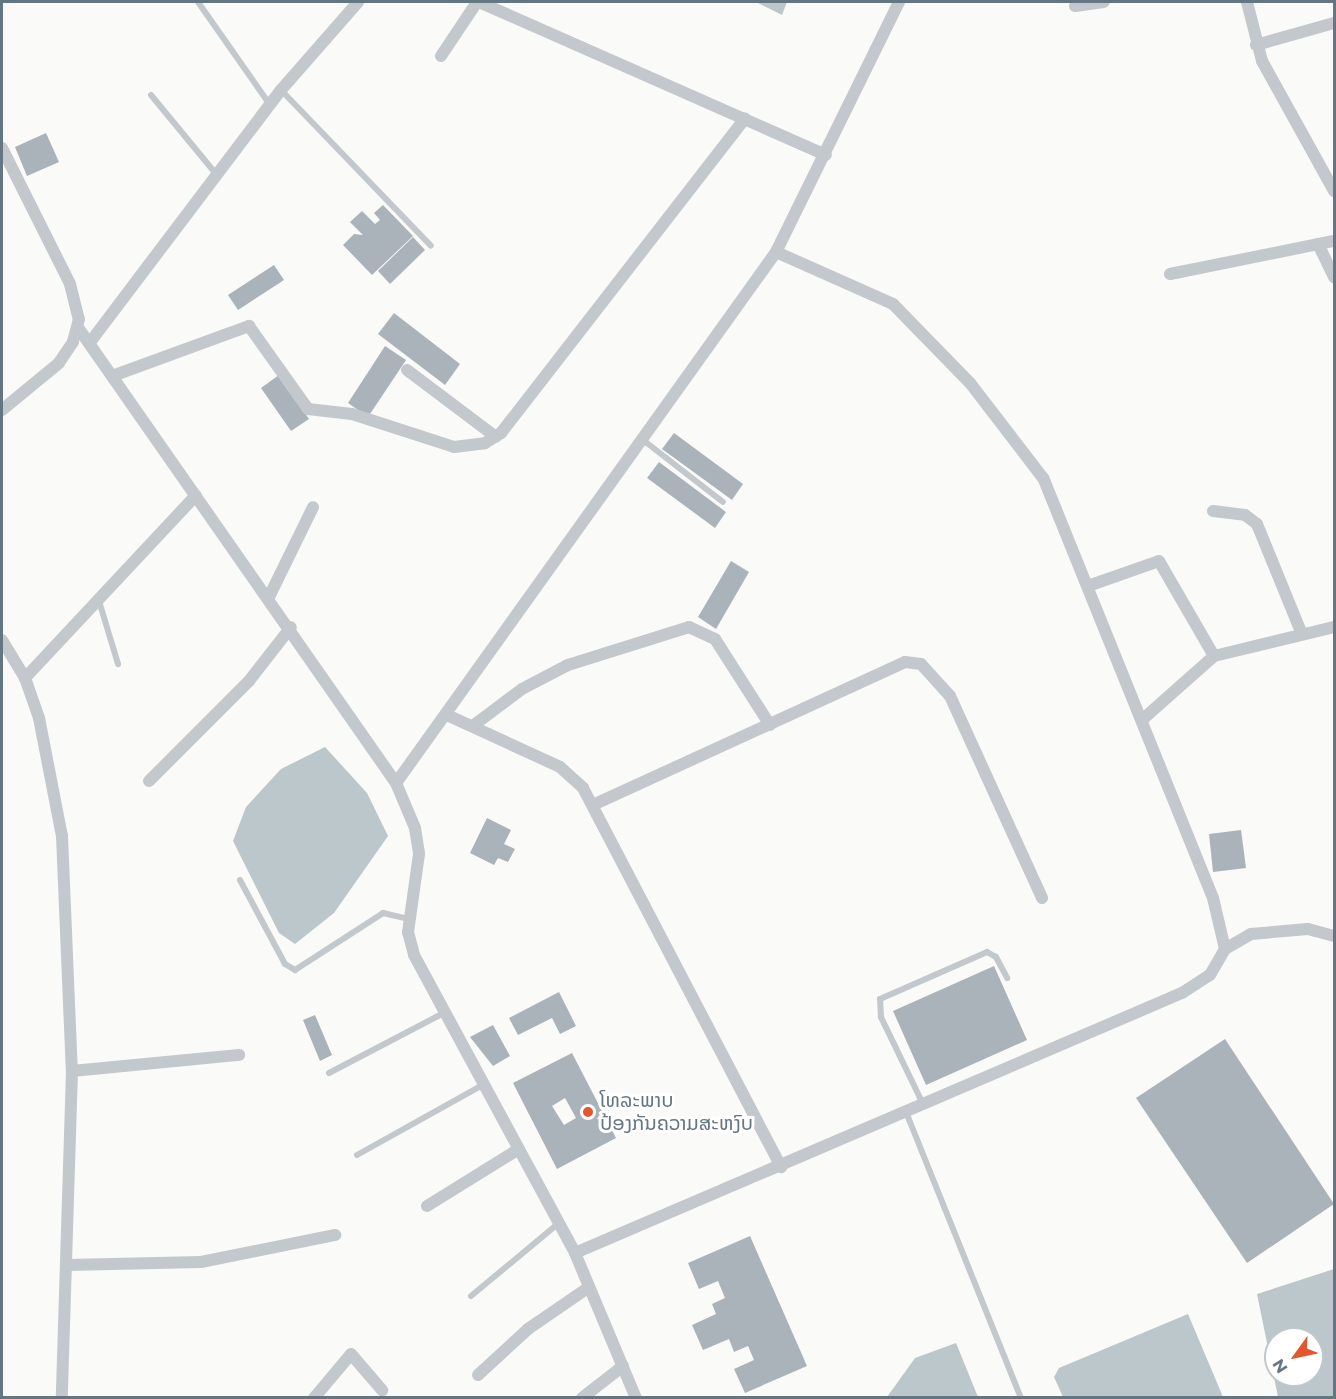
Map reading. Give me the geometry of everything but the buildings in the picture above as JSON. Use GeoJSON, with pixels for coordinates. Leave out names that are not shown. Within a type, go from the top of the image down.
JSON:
{"type":"FeatureCollection","features":[{"type":"Feature","properties":{"kind":"street"},"geometry":{"type":"LineString","coordinates":[[91,341],[281,90],[358,2]]}},
{"type":"Feature","properties":{"kind":"street"},"geometry":{"type":"LineString","coordinates":[[441,56],[478,2],[826,154]]}},
{"type":"Feature","properties":{"kind":"street"},"geometry":{"type":"LineString","coordinates":[[396,783],[447,715],[776,252],[899,2]]}},
{"type":"Feature","properties":{"kind":"street"},"geometry":{"type":"LineString","coordinates":[[1075,6],[1104,2]]}},
{"type":"Feature","properties":{"kind":"street"},"geometry":{"type":"LineString","coordinates":[[1247,2],[1256,45],[1335,191]]}},
{"type":"Feature","properties":{"kind":"street"},"geometry":{"type":"LineString","coordinates":[[1256,45],[1335,23]]}},
{"type":"Feature","properties":{"kind":"street"},"geometry":{"type":"LineString","coordinates":[[115,375],[249,326],[297,396],[317,413],[352,414],[454,447],[477,446],[496,437],[745,119]]}},
{"type":"Feature","properties":{"kind":"street"},"geometry":{"type":"LineString","coordinates":[[2,148],[70,284],[79,329],[91,341],[196,495],[291,627],[396,783],[415,828],[419,854],[409,919],[414,955],[575,1253],[636,1398]]}},
{"type":"Feature","properties":{"kind":"street"},"geometry":{"type":"LineString","coordinates":[[1170,274],[1335,241]]}},
{"type":"Feature","properties":{"kind":"street"},"geometry":{"type":"LineString","coordinates":[[1318,244],[1335,277]]}},
{"type":"Feature","properties":{"kind":"street"},"geometry":{"type":"LineString","coordinates":[[776,252],[872,291],[929,337],[1043,478],[1143,719],[1213,898],[1225,949]]}},
{"type":"Feature","properties":{"kind":"street"},"geometry":{"type":"LineString","coordinates":[[2,410],[59,363],[79,329]]}},
{"type":"Feature","properties":{"kind":"street"},"geometry":{"type":"LineString","coordinates":[[407,370],[496,437]]}},
{"type":"Feature","properties":{"kind":"street"},"geometry":{"type":"LineString","coordinates":[[25,678],[196,495]]}},
{"type":"Feature","properties":{"kind":"street"},"geometry":{"type":"LineString","coordinates":[[269,597],[313,507]]}},
{"type":"Feature","properties":{"kind":"street"},"geometry":{"type":"LineString","coordinates":[[1213,511],[1245,515],[1257,524],[1302,634]]}},
{"type":"Feature","properties":{"kind":"street"},"geometry":{"type":"LineString","coordinates":[[1088,586],[1159,561],[1214,656]]}},
{"type":"Feature","properties":{"kind":"street"},"geometry":{"type":"LineString","coordinates":[[149,781],[249,681],[291,627]]}},
{"type":"Feature","properties":{"kind":"street"},"geometry":{"type":"LineString","coordinates":[[474,725],[522,689],[568,664],[688,627],[715,639],[770,725]]}},
{"type":"Feature","properties":{"kind":"street"},"geometry":{"type":"LineString","coordinates":[[1143,719],[1214,656],[1335,627]]}},
{"type":"Feature","properties":{"kind":"street"},"geometry":{"type":"LineString","coordinates":[[2,640],[25,678],[39,718],[62,836],[72,1071],[62,1398]]}},
{"type":"Feature","properties":{"kind":"street"},"geometry":{"type":"LineString","coordinates":[[595,804],[905,662],[921,664],[950,696],[1042,898]]}},
{"type":"Feature","properties":{"kind":"street"},"geometry":{"type":"LineString","coordinates":[[447,715],[474,725],[560,767],[595,804],[781,1167]]}},
{"type":"Feature","properties":{"kind":"street"},"geometry":{"type":"LineString","coordinates":[[575,1253],[781,1167],[1182,993],[1210,975],[1225,949],[1251,934],[1308,929],[1335,936]]}},
{"type":"Feature","properties":{"kind":"street"},"geometry":{"type":"LineString","coordinates":[[72,1071],[239,1055]]}},
{"type":"Feature","properties":{"kind":"street"},"geometry":{"type":"LineString","coordinates":[[427,1206],[519,1149]]}},
{"type":"Feature","properties":{"kind":"street"},"geometry":{"type":"LineString","coordinates":[[66,1265],[201,1262],[335,1235]]}},
{"type":"Feature","properties":{"kind":"street"},"geometry":{"type":"LineString","coordinates":[[478,1375],[528,1329],[589,1287]]}},
{"type":"Feature","properties":{"kind":"street"},"geometry":{"type":"LineString","coordinates":[[314,1398],[351,1354],[382,1390]]}},
{"type":"Feature","properties":{"kind":"street"},"geometry":{"type":"LineString","coordinates":[[582,1398],[623,1366]]}},
{"type":"Feature","properties":{"kind":"lane"},"geometry":{"type":"LineString","coordinates":[[198,2],[270,105]]}},
{"type":"Feature","properties":{"kind":"lane"},"geometry":{"type":"LineString","coordinates":[[281,90],[431,246]]}},
{"type":"Feature","properties":{"kind":"lane"},"geometry":{"type":"LineString","coordinates":[[152,95],[217,175]]}},
{"type":"Feature","properties":{"kind":"lane"},"geometry":{"type":"LineString","coordinates":[[643,440],[723,502]]}},
{"type":"Feature","properties":{"kind":"lane"},"geometry":{"type":"LineString","coordinates":[[99,601],[118,664]]}},
{"type":"Feature","properties":{"kind":"lane"},"geometry":{"type":"LineString","coordinates":[[240,880],[285,964],[295,970],[383,913],[409,919]]}},
{"type":"Feature","properties":{"kind":"lane"},"geometry":{"type":"LineString","coordinates":[[924,1105],[881,1017],[880,999],[987,952],[996,957],[1007,978]]}},
{"type":"Feature","properties":{"kind":"lane"},"geometry":{"type":"LineString","coordinates":[[330,1073],[444,1013]]}},
{"type":"Feature","properties":{"kind":"lane"},"geometry":{"type":"LineString","coordinates":[[357,1155],[483,1084]]}},
{"type":"Feature","properties":{"kind":"lane"},"geometry":{"type":"LineString","coordinates":[[906,1112],[1021,1398]]}},
{"type":"Feature","properties":{"kind":"lane"},"geometry":{"type":"LineString","coordinates":[[471,1296],[559,1223]]}},
{"type":"Feature","properties":{"kind":"shaded area"},"geometry":{"type":"Polygon","coordinates":[[[756,2],[787,2],[782,15],[756,2]]]}},
{"type":"Feature","properties":{"kind":"shaded area"},"geometry":{"type":"Polygon","coordinates":[[[325,747],[367,793],[388,836],[334,913],[295,944],[279,933],[233,841],[246,807],[281,769],[325,747]]]}},
{"type":"Feature","properties":{"kind":"shaded area"},"geometry":{"type":"Polygon","coordinates":[[[1334,1269],[1334,1397],[1278,1397],[1276,1387],[1324,1387],[1324,1327],[1264,1328],[1257,1294],[1334,1269]]]}},
{"type":"Feature","properties":{"kind":"shaded area"},"geometry":{"type":"Polygon","coordinates":[[[1188,1314],[1223,1397],[1063,1397],[1054,1377],[1059,1368],[1188,1314]]]}},
{"type":"Feature","properties":{"kind":"shaded area"},"geometry":{"type":"Polygon","coordinates":[[[956,1343],[978,1397],[887,1397],[915,1358],[956,1343]]]}},
{"type":"Feature","properties":{"kind":"place","name":"ໂທລະພາບ ປ້ອງກັນຄວາມສະຫງົບ"},"geometry":{"type":"Point","coordinates":[588,1112]}}]}
